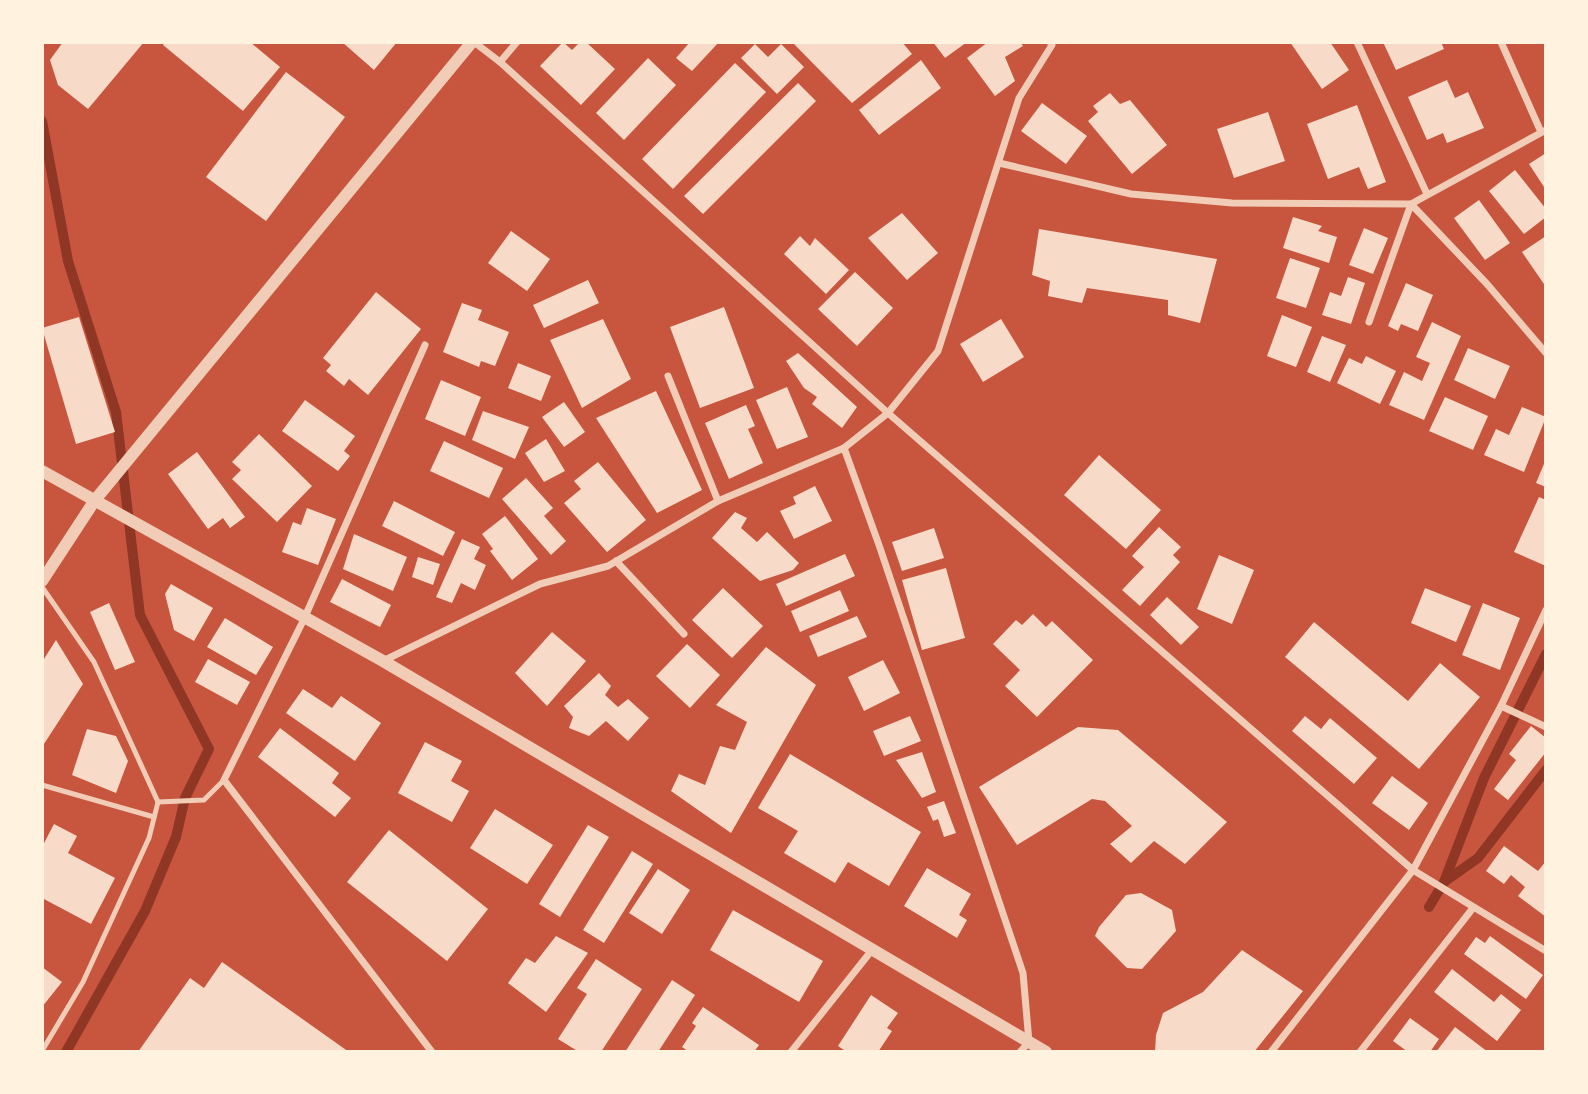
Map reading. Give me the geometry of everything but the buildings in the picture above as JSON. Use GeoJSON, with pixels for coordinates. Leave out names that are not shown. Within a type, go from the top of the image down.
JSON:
{"type":"FeatureCollection","features":[{"type":"Feature","properties":{"kind":"street"},"geometry":{"type":"LineString","coordinates":[[42,584],[95,500],[473,42],[500,62],[888,413],[1413,870],[1546,951]]}},
{"type":"Feature","properties":{"kind":"street"},"geometry":{"type":"LineString","coordinates":[[500,62],[517,42]]}},
{"type":"Feature","properties":{"kind":"street"},"geometry":{"type":"LineString","coordinates":[[383,661],[540,584],[608,566],[718,501],[844,448],[888,413],[938,351],[1019,98],[1052,45],[1050,42]]}},
{"type":"Feature","properties":{"kind":"street"},"geometry":{"type":"LineString","coordinates":[[1357,42],[1427,194]]}},
{"type":"Feature","properties":{"kind":"street"},"geometry":{"type":"LineString","coordinates":[[999,163],[1131,194],[1232,203],[1411,204],[1544,131],[1500,42]]}},
{"type":"Feature","properties":{"kind":"street"},"geometry":{"type":"LineString","coordinates":[[1369,322],[1411,204]]}},
{"type":"Feature","properties":{"kind":"street"},"geometry":{"type":"LineString","coordinates":[[1411,204],[1487,284],[1546,353]]}},
{"type":"Feature","properties":{"kind":"street"},"geometry":{"type":"LineString","coordinates":[[425,345],[304,619],[224,780],[432,1052]]}},
{"type":"Feature","properties":{"kind":"street"},"geometry":{"type":"LineString","coordinates":[[668,376],[718,501]]}},
{"type":"Feature","properties":{"kind":"street"},"geometry":{"type":"LineString","coordinates":[[844,448],[1024,973],[1024,1047]]}},
{"type":"Feature","properties":{"kind":"street"},"geometry":{"type":"LineString","coordinates":[[42,471],[383,661],[872,950],[1024,1047],[1046,1052]]}},
{"type":"Feature","properties":{"kind":"street"},"geometry":{"type":"LineString","coordinates":[[615,561],[684,634]]}},
{"type":"Feature","properties":{"kind":"street"},"geometry":{"type":"LineString","coordinates":[[1271,1052],[1413,870],[1501,706],[1546,610]]}},
{"type":"Feature","properties":{"kind":"street"},"geometry":{"type":"LineString","coordinates":[[1501,706],[1546,727]]}},
{"type":"Feature","properties":{"kind":"street"},"geometry":{"type":"LineString","coordinates":[[1360,1052],[1471,906]]}},
{"type":"Feature","properties":{"kind":"street"},"geometry":{"type":"LineString","coordinates":[[791,1052],[872,950]]}},
{"type":"Feature","properties":{"kind":"lane"},"geometry":{"type":"LineString","coordinates":[[42,584],[94,662],[158,803],[149,838],[83,982],[42,1051]]}},
{"type":"Feature","properties":{"kind":"lane"},"geometry":{"type":"LineString","coordinates":[[158,803],[204,800],[224,780]]}},
{"type":"Feature","properties":{"kind":"lane"},"geometry":{"type":"LineString","coordinates":[[42,785],[154,817]]}},
{"type":"Feature","properties":{"kind":"waterway"},"geometry":{"type":"LineString","coordinates":[[42,121],[68,261],[116,412],[140,615],[209,749],[185,798],[176,837],[145,911],[66,1052]]}},
{"type":"Feature","properties":{"kind":"waterway"},"geometry":{"type":"LineString","coordinates":[[1429,907],[1444,882],[1484,778],[1546,654]]}},
{"type":"Feature","properties":{"kind":"waterway"},"geometry":{"type":"LineString","coordinates":[[1444,882],[1478,858],[1546,770]]}}]}
